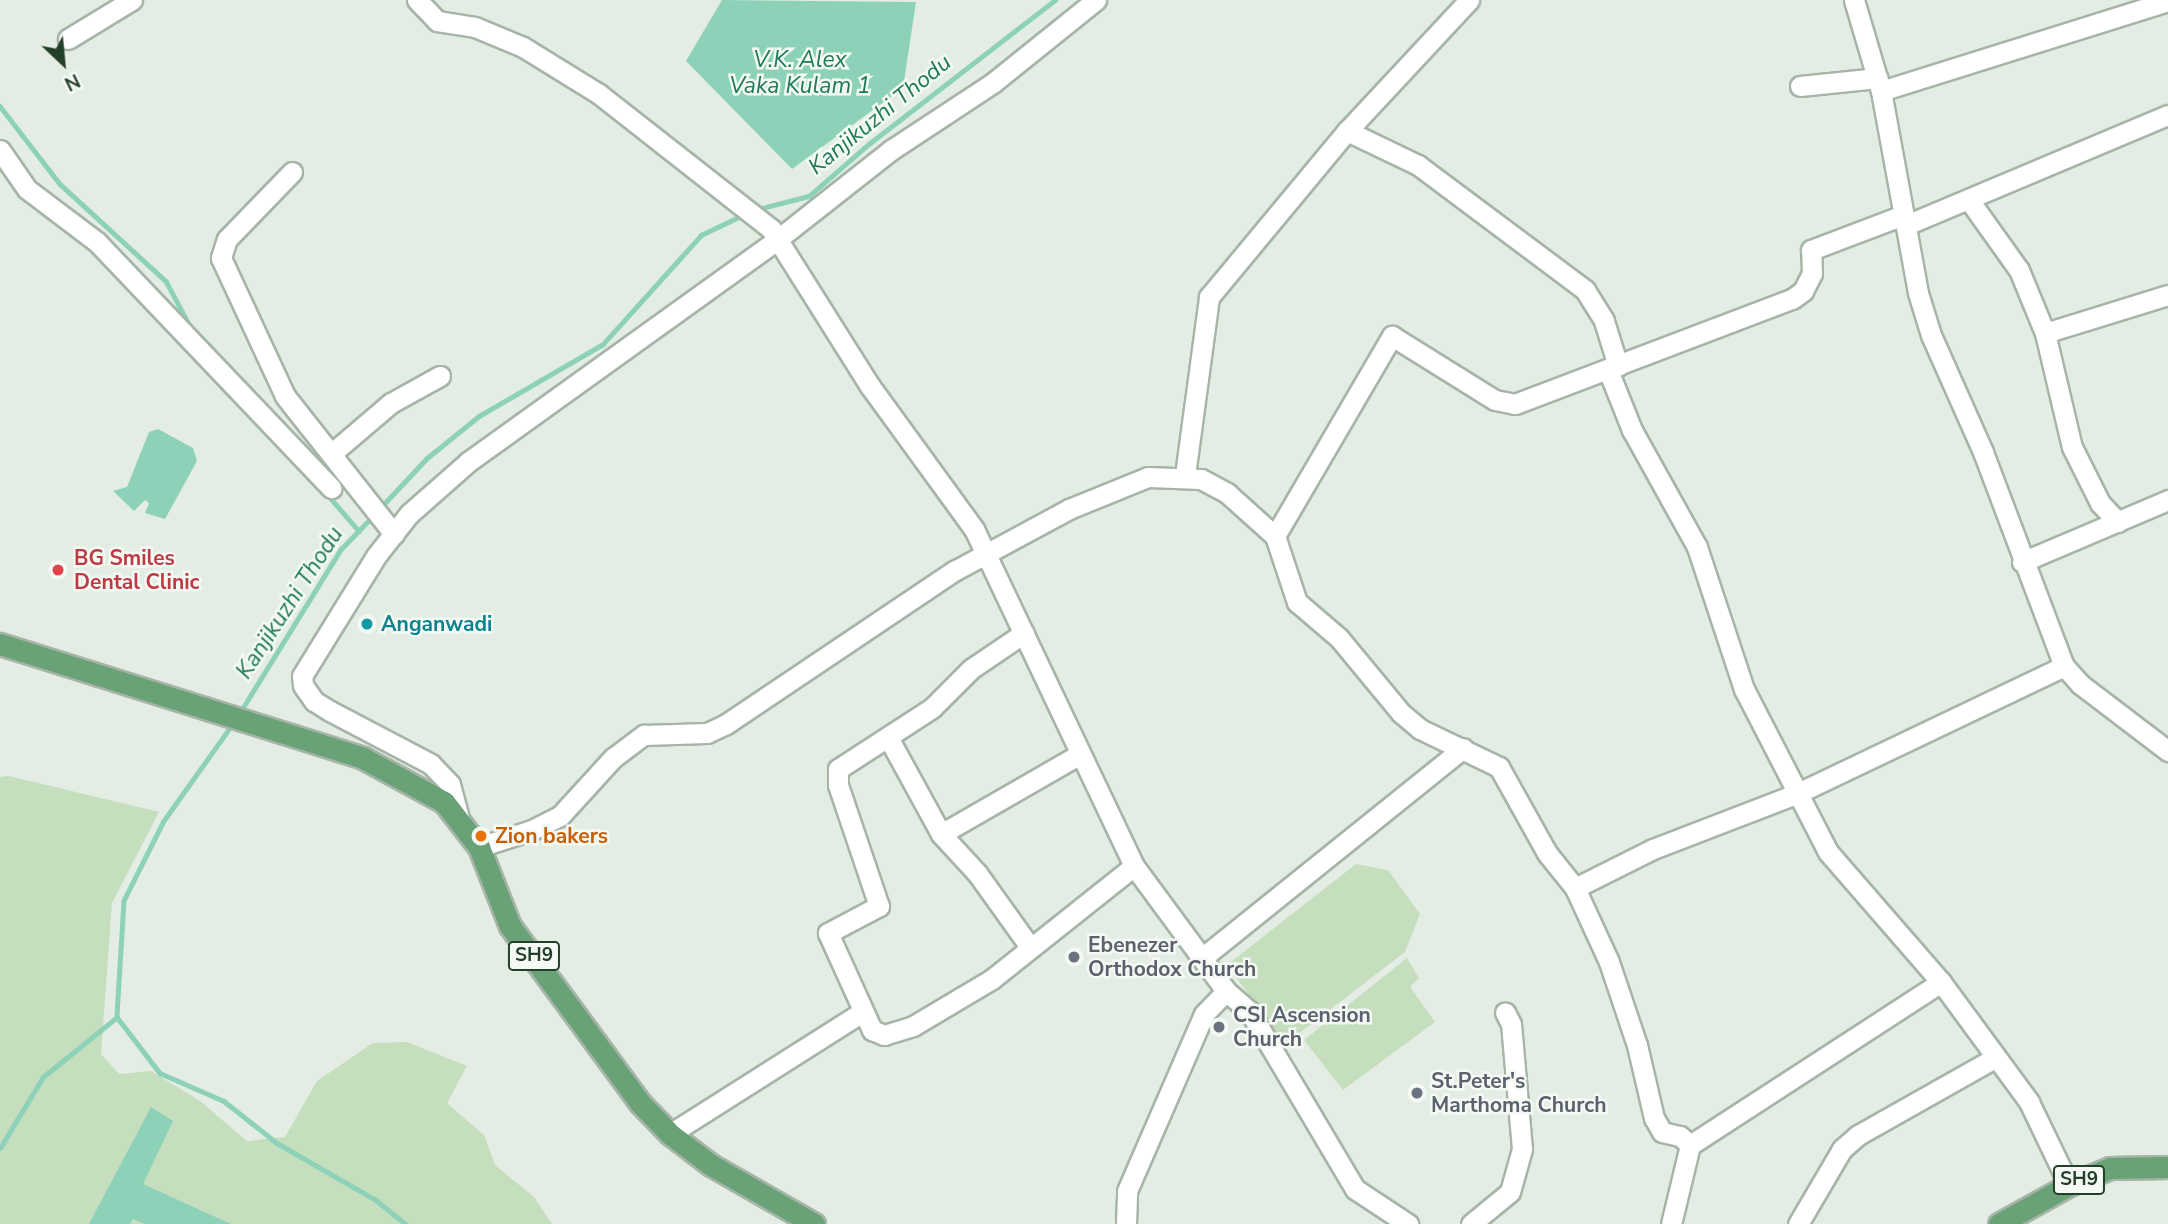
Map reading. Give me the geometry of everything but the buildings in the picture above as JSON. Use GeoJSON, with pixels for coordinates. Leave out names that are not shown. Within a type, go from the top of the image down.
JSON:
{"type":"FeatureCollection","features":[{"type":"Feature","properties":{"kind":"main road","name":"SH9"},"geometry":{"type":"LineString","coordinates":[[0,644],[363,758],[419,785],[459,818],[479,847],[510,926],[639,1103],[670,1134],[752,1192],[814,1224]]}},
{"type":"Feature","properties":{"kind":"main road","name":"SH9"},"geometry":{"type":"LineString","coordinates":[[1999,1224],[2069,1185],[2110,1168],[2168,1167]]}},
{"type":"Feature","properties":{"kind":"street"},"geometry":{"type":"LineString","coordinates":[[68,39],[132,0]]}},
{"type":"Feature","properties":{"kind":"street"},"geometry":{"type":"LineString","coordinates":[[417,0],[437,21],[475,27],[523,47],[599,94],[725,189],[775,234],[870,386],[988,554],[1134,866],[1226,991],[1250,1012],[1355,1189],[1388,1215],[1408,1224]]}},
{"type":"Feature","properties":{"kind":"street"},"geometry":{"type":"LineString","coordinates":[[459,818],[450,784],[431,764],[330,711],[314,701],[303,685],[302,676],[355,588],[409,514],[468,463],[775,234],[1038,49],[1096,0]]}},
{"type":"Feature","properties":{"kind":"street"},"geometry":{"type":"LineString","coordinates":[[1185,475],[1209,297],[1347,131],[1469,0]]}},
{"type":"Feature","properties":{"kind":"street"},"geometry":{"type":"LineString","coordinates":[[1854,0],[1880,84],[1904,220],[1931,335],[1983,452],[2022,562],[2064,666],[2080,684],[2168,751]]}},
{"type":"Feature","properties":{"kind":"street"},"geometry":{"type":"LineString","coordinates":[[1800,86],[1880,84],[2168,1]]}},
{"type":"Feature","properties":{"kind":"street"},"geometry":{"type":"LineString","coordinates":[[1275,536],[1392,337],[1495,400],[1515,404],[1792,299],[1803,291],[1812,273],[1811,250],[1969,200],[2168,115]]}},
{"type":"Feature","properties":{"kind":"street"},"geometry":{"type":"LineString","coordinates":[[1347,131],[1418,165],[1585,290],[1604,321],[1613,368],[1637,440],[1697,547],[1744,688],[1837,867],[1904,935],[1941,982],[1993,1059],[2029,1102],[2069,1185]]}},
{"type":"Feature","properties":{"kind":"street"},"geometry":{"type":"LineString","coordinates":[[0,150],[27,190],[97,242],[331,488]]}},
{"type":"Feature","properties":{"kind":"street"},"geometry":{"type":"LineString","coordinates":[[292,172],[227,239],[220,258],[285,396],[394,534]]}},
{"type":"Feature","properties":{"kind":"street"},"geometry":{"type":"LineString","coordinates":[[1969,200],[2019,270],[2045,334],[2072,447],[2100,503],[2118,522]]}},
{"type":"Feature","properties":{"kind":"street"},"geometry":{"type":"LineString","coordinates":[[2045,334],[2168,295]]}},
{"type":"Feature","properties":{"kind":"street"},"geometry":{"type":"LineString","coordinates":[[331,454],[391,403],[440,376]]}},
{"type":"Feature","properties":{"kind":"street"},"geometry":{"type":"LineString","coordinates":[[479,847],[533,830],[560,816],[613,758],[644,734],[707,733],[726,724],[954,570],[1120,485],[1148,477],[1185,475],[1227,494],[1275,536],[1297,602],[1339,638],[1401,713],[1420,729],[1499,767],[1547,853],[1575,888],[1621,998],[1654,1118],[1662,1132],[1690,1145]]}},
{"type":"Feature","properties":{"kind":"street"},"geometry":{"type":"LineString","coordinates":[[2022,562],[2168,500]]}},
{"type":"Feature","properties":{"kind":"street"},"geometry":{"type":"LineString","coordinates":[[1024,633],[971,669],[932,708],[889,739],[842,765],[836,775],[879,899],[875,909],[832,927],[828,933],[872,1030],[884,1035],[914,1026],[992,979],[1134,866]]}},
{"type":"Feature","properties":{"kind":"street"},"geometry":{"type":"LineString","coordinates":[[1575,888],[1653,849],[1798,793],[2064,666]]}},
{"type":"Feature","properties":{"kind":"street"},"geometry":{"type":"LineString","coordinates":[[889,739],[941,834],[984,883],[1030,947]]}},
{"type":"Feature","properties":{"kind":"street"},"geometry":{"type":"LineString","coordinates":[[1202,958],[1463,748]]}},
{"type":"Feature","properties":{"kind":"street"},"geometry":{"type":"LineString","coordinates":[[941,834],[1080,754]]}},
{"type":"Feature","properties":{"kind":"street"},"geometry":{"type":"LineString","coordinates":[[1671,1224],[1690,1145],[1941,982]]}},
{"type":"Feature","properties":{"kind":"street"},"geometry":{"type":"LineString","coordinates":[[1125,1224],[1127,1191],[1204,1014],[1226,991]]}},
{"type":"Feature","properties":{"kind":"street"},"geometry":{"type":"LineString","coordinates":[[670,1134],[862,1012]]}},
{"type":"Feature","properties":{"kind":"street"},"geometry":{"type":"LineString","coordinates":[[1471,1224],[1510,1192],[1522,1149],[1511,1024],[1505,1012]]}},
{"type":"Feature","properties":{"kind":"street"},"geometry":{"type":"LineString","coordinates":[[1798,1224],[1842,1149],[1858,1135],[1993,1059]]}},
{"type":"Feature","properties":{"kind":"shaded area"},"geometry":{"type":"Polygon","coordinates":[[[9,776],[159,812],[112,903],[101,1054],[119,1074],[151,1071],[200,1101],[247,1141],[285,1137],[317,1081],[373,1043],[407,1042],[467,1066],[447,1103],[484,1135],[495,1165],[534,1197],[552,1224],[0,1224],[0,777],[9,776]]]}},
{"type":"Feature","properties":{"kind":"shaded area"},"geometry":{"type":"Polygon","coordinates":[[[1356,864],[1388,870],[1420,914],[1405,952],[1285,1044],[1227,965],[1356,864]]]}},
{"type":"Feature","properties":{"kind":"shaded area"},"geometry":{"type":"Polygon","coordinates":[[[1407,958],[1419,978],[1410,987],[1435,1022],[1343,1090],[1304,1040],[1407,958]]]}},
{"type":"Feature","properties":{"kind":"water","name":"V.K. Alex Vaka Kulam 1"},"geometry":{"type":"Polygon","coordinates":[[[722,0],[916,2],[903,88],[792,169],[686,61],[722,0]]]}},
{"type":"Feature","properties":{"kind":"water"},"geometry":{"type":"Polygon","coordinates":[[[158,429],[193,448],[197,461],[165,519],[145,513],[149,503],[145,500],[134,511],[113,491],[127,487],[149,432],[158,429]]]}},
{"type":"Feature","properties":{"kind":"water"},"geometry":{"type":"Polygon","coordinates":[[[151,1107],[173,1121],[143,1184],[231,1224],[145,1224],[133,1219],[130,1224],[89,1224],[151,1107]]]}},
{"type":"Feature","properties":{"kind":"waterway","name":"Kanjikuzhi Thodu"},"geometry":{"type":"LineString","coordinates":[[754,210],[809,196],[870,143],[1055,0]]}},
{"type":"Feature","properties":{"kind":"waterway"},"geometry":{"type":"LineString","coordinates":[[0,106],[60,184],[166,281],[191,328]]}},
{"type":"Feature","properties":{"kind":"waterway","name":"Kanjikuzhi Thodu"},"geometry":{"type":"LineString","coordinates":[[381,507],[427,458],[479,416],[603,344],[701,235],[743,215]]}},
{"type":"Feature","properties":{"kind":"waterway"},"geometry":{"type":"LineString","coordinates":[[327,494],[359,531]]}},
{"type":"Feature","properties":{"kind":"waterway","name":"Kanjikuzhi Thodu"},"geometry":{"type":"LineString","coordinates":[[239,714],[341,549],[373,516]]}},
{"type":"Feature","properties":{"kind":"waterway","name":"Kanjikuzhi Thodu"},"geometry":{"type":"LineString","coordinates":[[233,724],[164,821],[124,901],[117,1017],[160,1073],[224,1101],[277,1143],[376,1200],[406,1224]]}},
{"type":"Feature","properties":{"kind":"waterway"},"geometry":{"type":"LineString","coordinates":[[0,1148],[43,1077],[117,1017]]}},
{"type":"Feature","properties":{"kind":"place","name":"BG Smiles Dental Clinic"},"geometry":{"type":"Point","coordinates":[58,570]}},
{"type":"Feature","properties":{"kind":"place","name":"Anganwadi"},"geometry":{"type":"Point","coordinates":[367,624]}},
{"type":"Feature","properties":{"kind":"place","name":"Zion bakers"},"geometry":{"type":"Point","coordinates":[481,836]}},
{"type":"Feature","properties":{"kind":"place","name":"Ebenezer Orthodox Church"},"geometry":{"type":"Point","coordinates":[1074,957]}},
{"type":"Feature","properties":{"kind":"place","name":"CSI Ascension Church"},"geometry":{"type":"Point","coordinates":[1219,1027]}},
{"type":"Feature","properties":{"kind":"place","name":"St.Peter's Marthoma Church"},"geometry":{"type":"Point","coordinates":[1417,1093]}}]}
